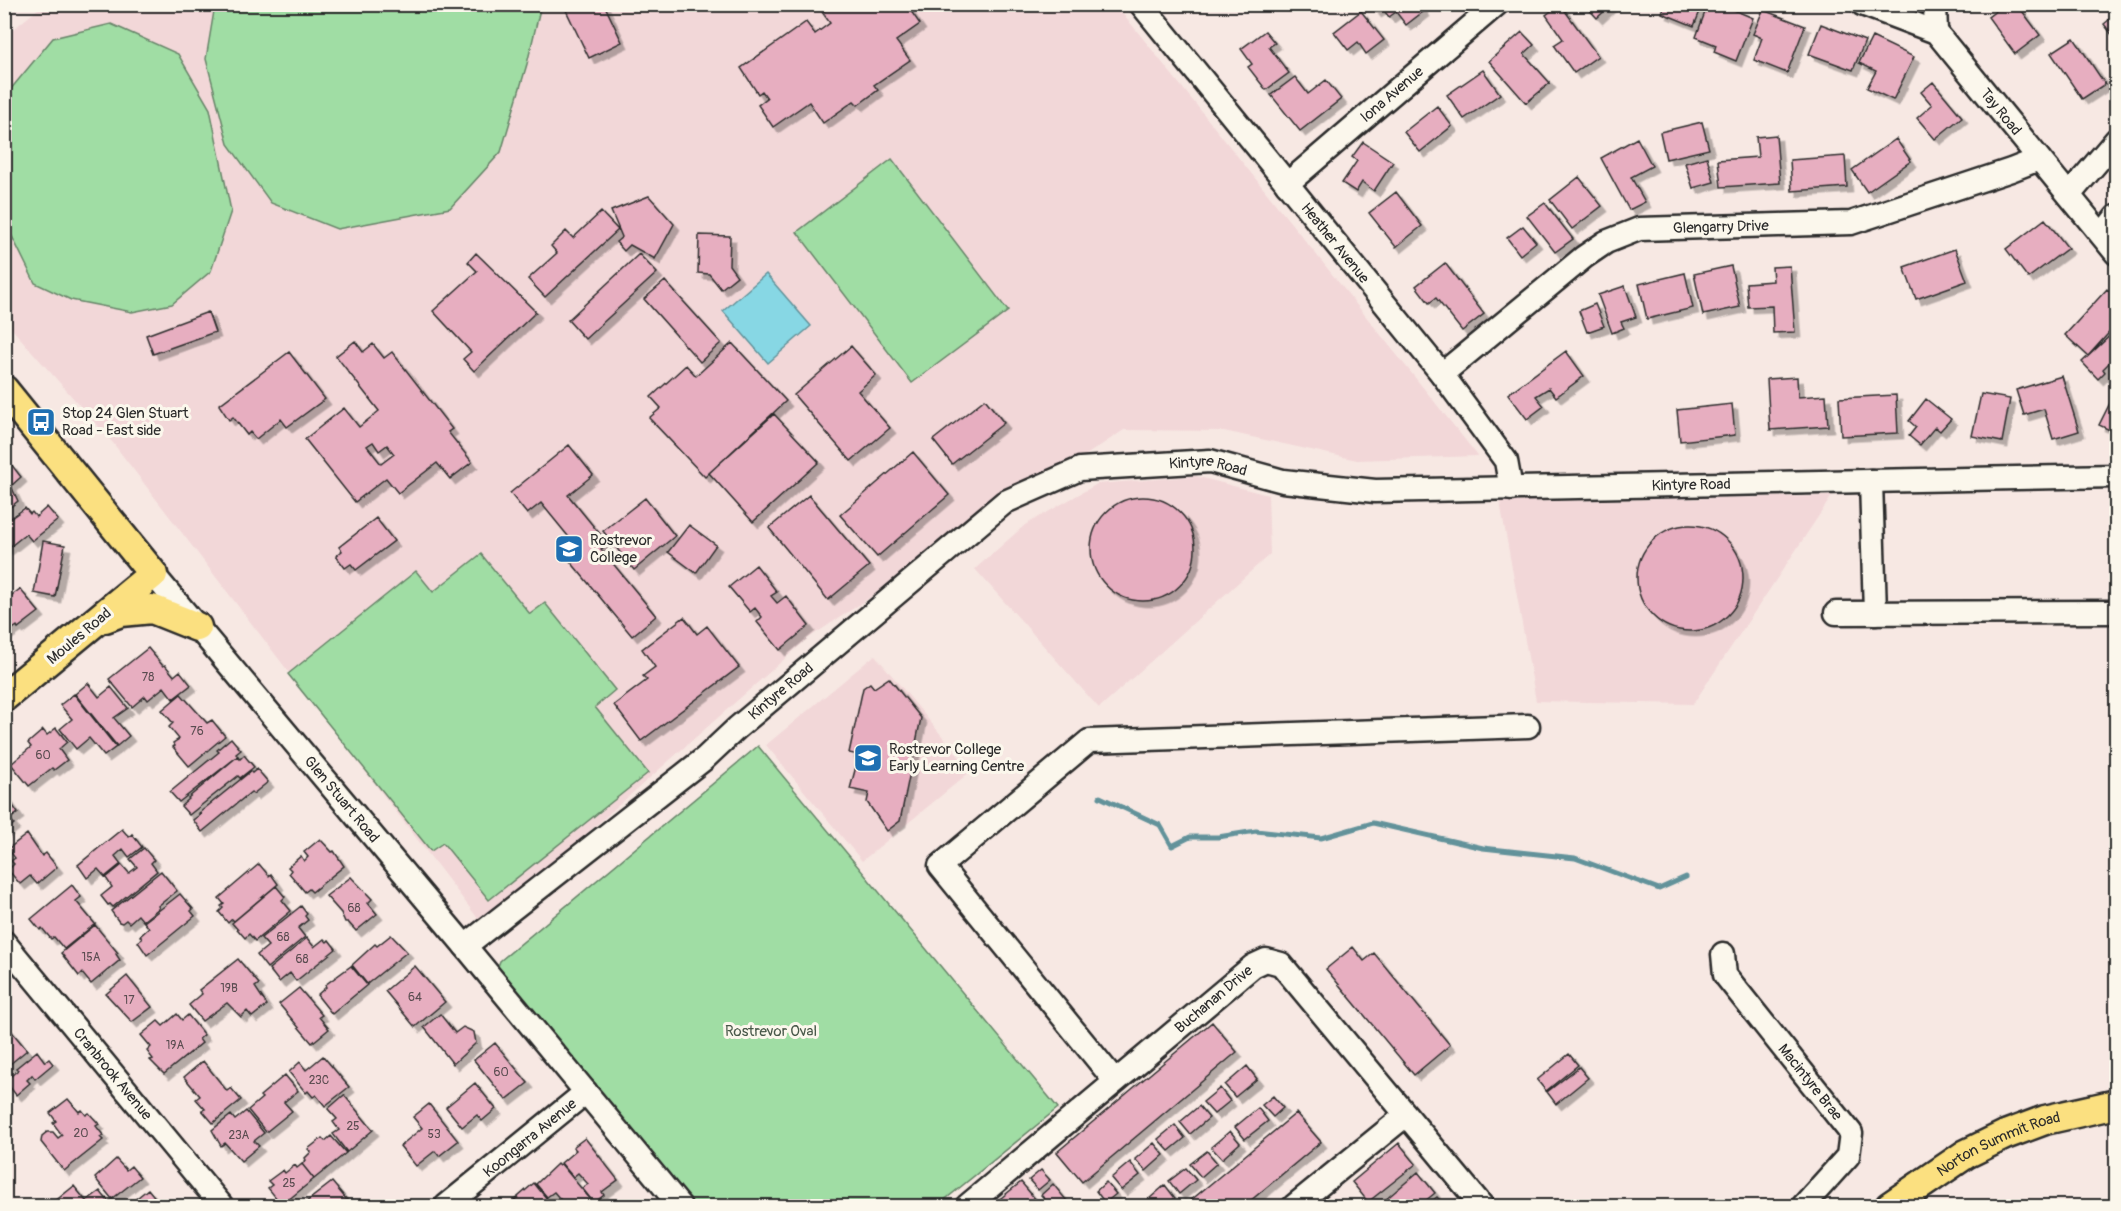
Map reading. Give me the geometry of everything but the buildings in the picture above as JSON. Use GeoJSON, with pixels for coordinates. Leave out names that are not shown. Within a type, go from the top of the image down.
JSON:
{"type":"FeatureCollection","features":[{"type":"Feature","properties":{"kind":"main road","name":"Glen Stuart Road"},"geometry":{"type":"LineString","coordinates":[[4,390],[153,574]]}},
{"type":"Feature","properties":{"kind":"main road","name":"Moules Road"},"geometry":{"type":"LineString","coordinates":[[4,697],[153,574]]}},
{"type":"Feature","properties":{"kind":"main road"},"geometry":{"type":"LineString","coordinates":[[97,621],[122,612],[152,609],[197,627]]}},
{"type":"Feature","properties":{"kind":"main road","name":"Norton Summit Road"},"geometry":{"type":"LineString","coordinates":[[1890,1206],[1966,1154],[2005,1135],[2045,1120],[2116,1104]]}},
{"type":"Feature","properties":{"kind":"street","name":"Heather Avenue"},"geometry":{"type":"LineString","coordinates":[[1141,4],[1442,374],[1506,461],[1511,489]]}},
{"type":"Feature","properties":{"kind":"street","name":"Iona Avenue"},"geometry":{"type":"LineString","coordinates":[[1287,184],[1497,4]]}},
{"type":"Feature","properties":{"kind":"street"},"geometry":{"type":"LineString","coordinates":[[1862,4],[1936,32],[1935,4]]}},
{"type":"Feature","properties":{"kind":"street","name":"Tay Road"},"geometry":{"type":"LineString","coordinates":[[1936,32],[2116,253]]}},
{"type":"Feature","properties":{"kind":"street"},"geometry":{"type":"LineString","coordinates":[[2069,195],[2116,140]]}},
{"type":"Feature","properties":{"kind":"street","name":"Glengarry Drive"},"geometry":{"type":"LineString","coordinates":[[1442,374],[1584,256],[1606,242],[1639,229],[1851,223],[2039,159]]}},
{"type":"Feature","properties":{"kind":"street"},"geometry":{"type":"LineString","coordinates":[[2102,235],[2116,217]]}},
{"type":"Feature","properties":{"kind":"street","name":"Kintyre Road"},"geometry":{"type":"LineString","coordinates":[[465,946],[704,759],[737,728],[1005,502],[1080,469],[1210,461],[1283,481],[1375,491],[2116,476]]}},
{"type":"Feature","properties":{"kind":"street"},"geometry":{"type":"LineString","coordinates":[[1871,481],[1875,613]]}},
{"type":"Feature","properties":{"kind":"street","name":"Glen Stuart Road"},"geometry":{"type":"LineString","coordinates":[[153,574],[680,1206]]}},
{"type":"Feature","properties":{"kind":"street"},"geometry":{"type":"LineString","coordinates":[[1836,613],[2116,612]]}},
{"type":"Feature","properties":{"kind":"street"},"geometry":{"type":"LineString","coordinates":[[1115,1081],[940,866],[1089,741],[1528,726]]}},
{"type":"Feature","properties":{"kind":"street","name":"Cranbrook Avenue"},"geometry":{"type":"LineString","coordinates":[[4,942],[222,1206]]}},
{"type":"Feature","properties":{"kind":"street","name":"Macintyre Brae"},"geometry":{"type":"LineString","coordinates":[[1723,954],[1725,975],[1851,1132],[1848,1156],[1803,1206]]}},
{"type":"Feature","properties":{"kind":"street","name":"Buchanan Drive"},"geometry":{"type":"LineString","coordinates":[[967,1206],[1253,966],[1266,960],[1281,964],[1482,1206]]}},
{"type":"Feature","properties":{"kind":"street","name":"Koongarra Avenue"},"geometry":{"type":"LineString","coordinates":[[446,1206],[586,1092]]}},
{"type":"Feature","properties":{"kind":"street"},"geometry":{"type":"LineString","coordinates":[[1294,1206],[1406,1115]]}},
{"type":"Feature","properties":{"kind":"shaded area","name":"Rostrevor College"},"geometry":{"type":"Polygon","coordinates":[[[44,4],[1116,5],[1478,456],[1357,460],[1224,431],[1124,430],[807,639],[483,925],[113,443],[5,321],[4,37],[44,4]]]}},
{"type":"Feature","properties":{"kind":"shaded area"},"geometry":{"type":"Polygon","coordinates":[[[1195,476],[1268,495],[1270,554],[1099,708],[975,569],[1025,525],[1097,484],[1195,476]]]}},
{"type":"Feature","properties":{"kind":"shaded area"},"geometry":{"type":"Polygon","coordinates":[[[1832,496],[1693,704],[1536,701],[1500,502],[1832,496]]]}},
{"type":"Feature","properties":{"kind":"shaded area","name":"Rostrevor College Early Learning Centre"},"geometry":{"type":"Polygon","coordinates":[[[875,655],[971,771],[862,861],[766,745],[875,655]]]}},
{"type":"Feature","properties":{"kind":"green space"},"geometry":{"type":"Polygon","coordinates":[[[215,4],[541,5],[527,64],[501,152],[450,208],[337,229],[271,203],[228,144],[206,59],[215,4]]]}},
{"type":"Feature","properties":{"kind":"green space"},"geometry":{"type":"Polygon","coordinates":[[[111,24],[178,54],[210,109],[231,211],[211,271],[172,304],[132,312],[71,300],[35,283],[5,222],[5,96],[53,38],[111,24]]]}},
{"type":"Feature","properties":{"kind":"green space"},"geometry":{"type":"Polygon","coordinates":[[[892,159],[1008,311],[912,383],[797,232],[892,159]]]}},
{"type":"Feature","properties":{"kind":"green space"},"geometry":{"type":"Polygon","coordinates":[[[481,554],[530,614],[545,603],[615,690],[595,707],[648,773],[489,900],[443,843],[431,851],[288,674],[416,571],[433,592],[481,554]]]}},
{"type":"Feature","properties":{"kind":"green space","name":"Rostrevor Oval"},"geometry":{"type":"Polygon","coordinates":[[[758,746],[1058,1108],[937,1206],[692,1206],[497,969],[500,961],[758,746]]]}},
{"type":"Feature","properties":{"kind":"water"},"geometry":{"type":"Polygon","coordinates":[[[766,274],[811,326],[768,363],[723,311],[766,274]]]}},
{"type":"Feature","properties":{"kind":"waterway"},"geometry":{"type":"LineString","coordinates":[[1100,797],[1160,825],[1172,846],[1190,837],[1218,837],[1256,831],[1321,838],[1373,823],[1483,848],[1575,858],[1659,889],[1686,877]]}},
{"type":"Feature","properties":{"kind":"place","name":"Stop 24 Glen Stuart Road - East side"},"geometry":{"type":"Point","coordinates":[41,422]}},
{"type":"Feature","properties":{"kind":"place","name":"Rostrevor College"},"geometry":{"type":"Point","coordinates":[569,549]}},
{"type":"Feature","properties":{"kind":"place","name":"Rostrevor College Early Learning Centre"},"geometry":{"type":"Point","coordinates":[868,758]}}]}
